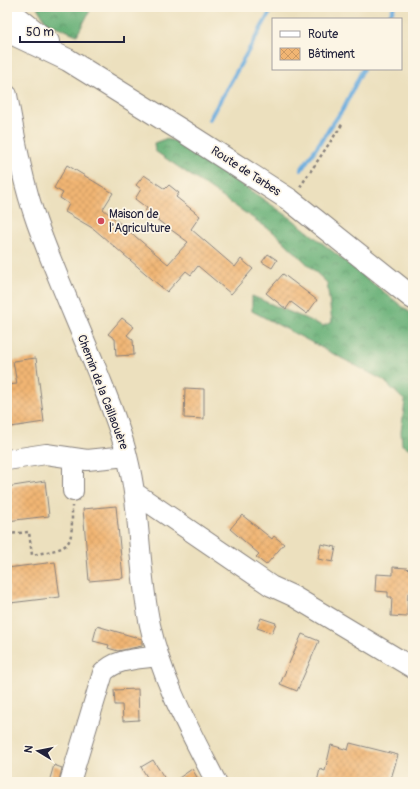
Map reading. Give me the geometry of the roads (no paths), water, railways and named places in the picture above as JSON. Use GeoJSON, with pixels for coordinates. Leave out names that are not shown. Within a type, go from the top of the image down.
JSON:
{"type":"FeatureCollection","features":[{"type":"Feature","properties":{"kind":"main road","name":"Route de Tarbes"},"geometry":{"type":"LineString","coordinates":[[9,21],[290,200],[413,298]]}},
{"type":"Feature","properties":{"kind":"street","name":"Chemin de la Caillaouère"},"geometry":{"type":"LineString","coordinates":[[7,95],[26,192],[37,224],[114,412],[127,456],[135,493],[143,580],[150,624],[158,656],[182,715],[216,782]]}},
{"type":"Feature","properties":{"kind":"street"},"geometry":{"type":"LineString","coordinates":[[7,460],[46,454],[87,460],[127,456]]}},
{"type":"Feature","properties":{"kind":"street"},"geometry":{"type":"LineString","coordinates":[[73,459],[73,491]]}},
{"type":"Feature","properties":{"kind":"street"},"geometry":{"type":"LineString","coordinates":[[135,493],[271,586],[293,596],[413,668]]}},
{"type":"Feature","properties":{"kind":"street"},"geometry":{"type":"LineString","coordinates":[[70,782],[103,673],[108,667],[117,662],[158,656]]}},
{"type":"Feature","properties":{"kind":"waterway"},"geometry":{"type":"LineString","coordinates":[[209,120],[273,7]]}},
{"type":"Feature","properties":{"kind":"waterway"},"geometry":{"type":"LineString","coordinates":[[388,18],[394,7]]}},
{"type":"Feature","properties":{"kind":"waterway"},"geometry":{"type":"LineString","coordinates":[[301,170],[343,109],[362,70]]}},
{"type":"Feature","properties":{"kind":"place","name":"Maison de l'Agriculture"},"geometry":{"type":"Point","coordinates":[101,221]}}]}
